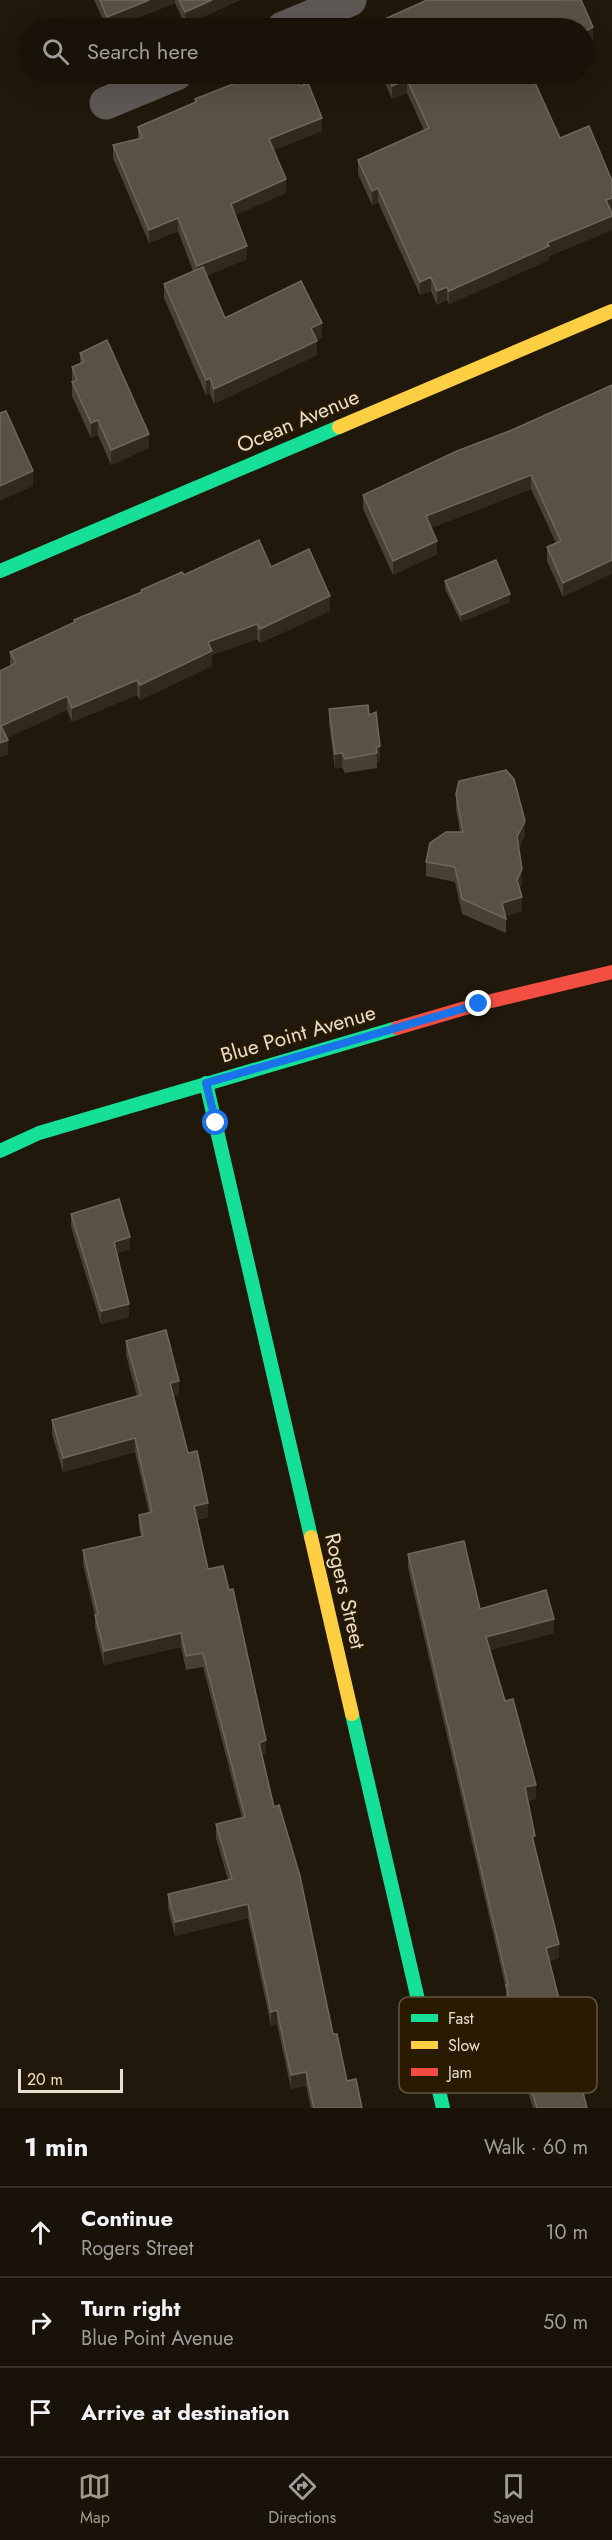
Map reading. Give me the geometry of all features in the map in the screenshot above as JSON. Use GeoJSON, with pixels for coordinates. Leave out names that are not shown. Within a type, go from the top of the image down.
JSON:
{"type":"FeatureCollection","features":[{"type":"Feature","properties":{"kind":"street"},"geometry":{"type":"LineString","coordinates":[[307,18],[350,0]]}},
{"type":"Feature","properties":{"kind":"street"},"geometry":{"type":"LineString","coordinates":[[106,104],[153,84]]}},
{"type":"Feature","properties":{"kind":"street","name":"Ocean Avenue"},"geometry":{"type":"LineString","coordinates":[[0,571],[612,311]]}},
{"type":"Feature","properties":{"kind":"street","name":"Blue Point Avenue"},"geometry":{"type":"LineString","coordinates":[[0,1151],[39,1133],[206,1083],[479,1004],[612,972]]}},
{"type":"Feature","properties":{"kind":"street","name":"Rogers Street"},"geometry":{"type":"LineString","coordinates":[[206,1083],[417,1997]]}},
{"type":"Feature","properties":{"kind":"street","name":"Rogers Street"},"geometry":{"type":"LineString","coordinates":[[440,2093],[443,2108]]}},
{"type":"Feature","properties":{"kind":"building"},"geometry":{"type":"Polygon","coordinates":[[[100,0],[149,0],[107,17],[100,0]]]}},
{"type":"Feature","properties":{"kind":"building"},"geometry":{"type":"Polygon","coordinates":[[[179,0],[212,0],[185,12],[179,0]]]}},
{"type":"Feature","properties":{"kind":"building"},"geometry":{"type":"Polygon","coordinates":[[[427,0],[581,0],[589,18],[387,18],[427,0]]]}},
{"type":"Feature","properties":{"kind":"building"},"geometry":{"type":"Polygon","coordinates":[[[233,84],[299,84],[300,86],[308,84],[322,118],[269,139],[286,179],[231,204],[247,246],[197,266],[178,218],[149,230],[113,145],[142,138],[138,127],[196,102],[195,99],[233,84]]]}},
{"type":"Feature","properties":{"kind":"building"},"geometry":{"type":"Polygon","coordinates":[[[409,84],[536,84],[560,138],[589,126],[612,181],[612,198],[606,200],[612,216],[547,243],[549,246],[449,291],[447,287],[437,291],[431,277],[420,282],[378,188],[372,191],[358,160],[429,128],[409,84]]]}},
{"type":"Feature","properties":{"kind":"building"},"geometry":{"type":"Polygon","coordinates":[[[203,267],[225,318],[301,281],[322,323],[311,328],[317,341],[214,389],[210,378],[206,380],[164,284],[203,267]]]}},
{"type":"Feature","properties":{"kind":"building"},"geometry":{"type":"Polygon","coordinates":[[[107,340],[149,434],[111,450],[98,420],[91,423],[72,382],[77,380],[72,367],[84,362],[80,353],[107,340]]]}},
{"type":"Feature","properties":{"kind":"building"},"geometry":{"type":"Polygon","coordinates":[[[612,385],[612,560],[563,583],[547,547],[561,541],[531,475],[426,516],[437,541],[393,561],[363,495],[457,451],[512,430],[612,385]]]}},
{"type":"Feature","properties":{"kind":"building"},"geometry":{"type":"Polygon","coordinates":[[[6,411],[33,471],[0,486],[0,413],[6,411]]]}},
{"type":"Feature","properties":{"kind":"building"},"geometry":{"type":"Polygon","coordinates":[[[259,540],[271,567],[309,549],[330,596],[260,629],[257,624],[208,642],[212,651],[140,685],[137,680],[72,708],[67,696],[1,726],[8,740],[0,743],[0,671],[16,663],[10,652],[75,622],[74,620],[142,592],[141,590],[182,572],[184,575],[259,540]]]}},
{"type":"Feature","properties":{"kind":"building"},"geometry":{"type":"Polygon","coordinates":[[[496,560],[510,594],[461,615],[445,581],[496,560]]]}},
{"type":"Feature","properties":{"kind":"building"},"geometry":{"type":"Polygon","coordinates":[[[368,705],[369,715],[376,712],[380,746],[376,748],[377,753],[345,759],[342,753],[335,754],[329,709],[368,705]]]}},
{"type":"Feature","properties":{"kind":"building"},"geometry":{"type":"Polygon","coordinates":[[[506,770],[514,779],[525,821],[517,837],[522,869],[517,880],[522,897],[502,903],[506,919],[462,899],[455,867],[426,862],[430,843],[446,832],[463,832],[456,794],[459,781],[506,770]]]}},
{"type":"Feature","properties":{"kind":"building"},"geometry":{"type":"Polygon","coordinates":[[[119,1199],[130,1237],[114,1242],[129,1304],[101,1311],[71,1214],[119,1199]]]}},
{"type":"Feature","properties":{"kind":"building"},"geometry":{"type":"Polygon","coordinates":[[[166,1330],[179,1381],[170,1383],[188,1453],[197,1451],[208,1503],[194,1506],[208,1569],[223,1566],[229,1590],[233,1589],[266,1740],[259,1743],[274,1807],[279,1805],[300,1876],[333,2034],[337,2034],[347,2081],[356,2079],[362,2108],[314,2108],[306,2072],[291,2075],[277,2010],[271,2012],[248,1904],[175,1922],[168,1894],[232,1879],[216,1824],[245,1817],[203,1653],[186,1656],[181,1633],[104,1651],[83,1550],[143,1536],[139,1515],[152,1512],[135,1438],[63,1458],[52,1420],[141,1395],[126,1341],[166,1330]]]}},
{"type":"Feature","properties":{"kind":"building"},"geometry":{"type":"Polygon","coordinates":[[[464,1541],[480,1609],[546,1590],[554,1619],[486,1637],[505,1701],[513,1699],[536,1785],[525,1787],[535,1836],[532,1836],[559,1944],[546,1948],[559,1997],[509,1997],[506,1985],[508,1985],[408,1554],[464,1541]]]}},
{"type":"Feature","properties":{"kind":"building"},"geometry":{"type":"Polygon","coordinates":[[[532,2093],[583,2093],[587,2108],[537,2108],[532,2093]]]}},
{"type":"Feature","properties":{"kind":"traffic: fast"},"geometry":{"type":"LineString","coordinates":[[0,571],[339,427]]}},
{"type":"Feature","properties":{"kind":"traffic: fast"},"geometry":{"type":"LineString","coordinates":[[0,1151],[39,1133],[397,1028]]}},
{"type":"Feature","properties":{"kind":"traffic: fast"},"geometry":{"type":"LineString","coordinates":[[206,1083],[311,1537]]}},
{"type":"Feature","properties":{"kind":"traffic: fast"},"geometry":{"type":"LineString","coordinates":[[352,1714],[417,1997]]}},
{"type":"Feature","properties":{"kind":"traffic: fast"},"geometry":{"type":"LineString","coordinates":[[440,2093],[443,2108]]}},
{"type":"Feature","properties":{"kind":"traffic: slow"},"geometry":{"type":"LineString","coordinates":[[339,427],[612,311]]}},
{"type":"Feature","properties":{"kind":"traffic: slow"},"geometry":{"type":"LineString","coordinates":[[311,1537],[352,1714]]}},
{"type":"Feature","properties":{"kind":"traffic: jam"},"geometry":{"type":"LineString","coordinates":[[397,1028],[479,1004],[612,972]]}},
{"type":"Feature","properties":{"kind":"route"},"geometry":{"type":"LineString","coordinates":[[216,1123],[206,1083],[479,1004]]}}]}
